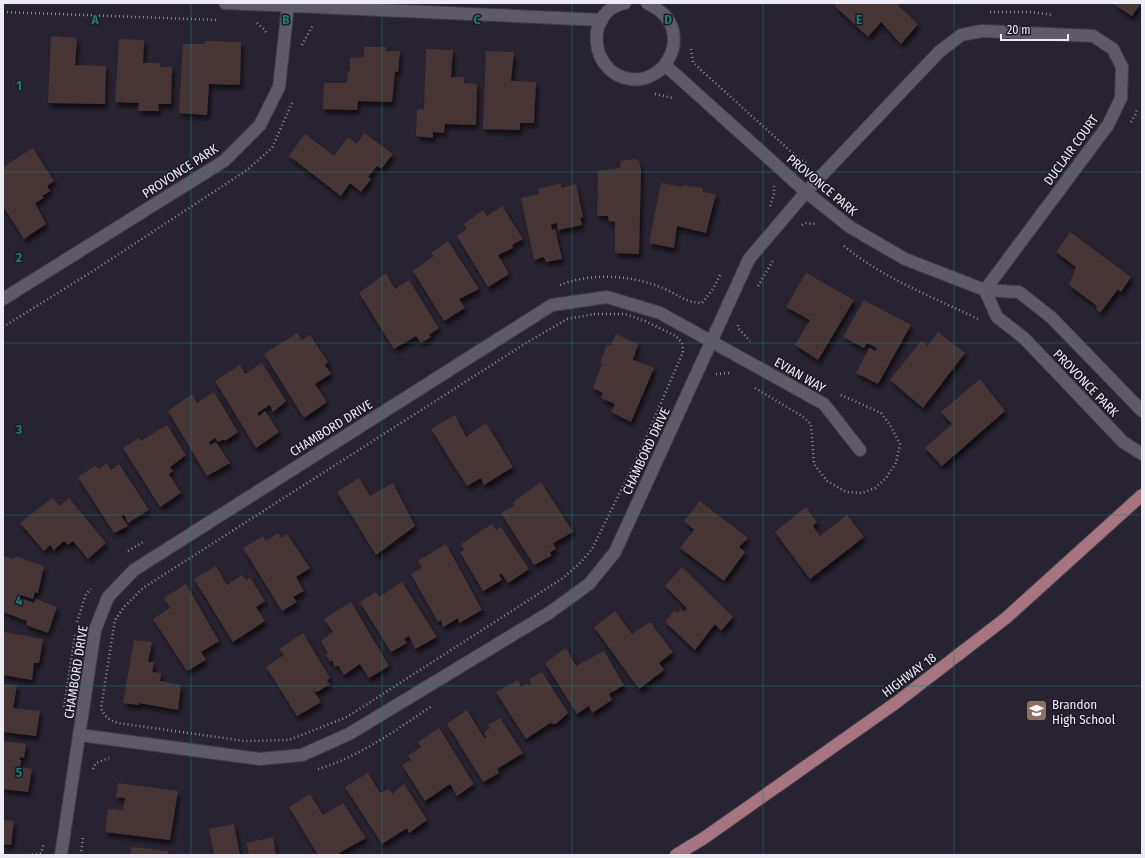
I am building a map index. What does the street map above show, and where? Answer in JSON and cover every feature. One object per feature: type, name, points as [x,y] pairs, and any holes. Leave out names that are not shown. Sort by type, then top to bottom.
[{"type":"main road","name":"HIGHWAY 18","points":[[676,855],[704,838],[897,702],[1006,618],[1142,496]]},
{"type":"street","points":[[225,3],[602,20]]},
{"type":"street","points":[[625,3],[610,10],[602,20],[597,32],[596,45],[600,58],[608,68],[618,76],[630,80],[644,79],[655,74],[665,66],[672,54],[674,42],[672,29],[667,17],[658,8],[647,3]]},
{"type":"street","name":"PROVONCE PARK","points":[[3,299],[224,161],[260,125],[279,87],[288,6]]},
{"type":"street","name":"DUCLAIR COURT","points":[[806,192],[939,52],[961,35],[982,31],[1093,36],[1113,49],[1122,67],[1121,98],[1108,125],[985,290]]},
{"type":"street","name":"PROVONCE PARK","points":[[665,66],[806,192],[850,227],[905,259],[985,290],[1019,292],[1052,318],[1142,411]]},
{"type":"street","name":"CHAMBORD DRIVE","points":[[80,735],[260,760],[302,755],[349,734],[550,613],[589,584],[615,552],[750,259],[806,192]]},
{"type":"street","name":"PROVONCE PARK","points":[[985,290],[997,317],[1024,338],[1123,442],[1142,454]]},
{"type":"street","name":"CHAMBORD DRIVE","points":[[61,855],[80,735],[94,630],[108,597],[134,570],[552,305],[607,297],[660,312],[712,340]]},
{"type":"street","name":"EVIAN WAY","points":[[712,340],[824,404],[860,450]]},
{"type":"path","points":[[3,12],[219,20]]},
{"type":"path","points":[[986,12],[1033,12],[1056,16]]},
{"type":"path","points":[[256,22],[265,30],[267,37]]},
{"type":"path","points":[[301,52],[302,46],[311,26],[318,24]]},
{"type":"path","points":[[690,44],[693,62],[798,158],[809,165]]},
{"type":"path","points":[[650,94],[665,95],[676,99]]},
{"type":"path","points":[[3,327],[96,269],[247,170],[272,148],[294,98]]},
{"type":"path","points":[[1127,127],[1136,114],[1137,106]]},
{"type":"path","points":[[769,207],[774,194],[774,184],[770,181]]},
{"type":"path","points":[[798,228],[805,223],[816,223],[821,227]]},
{"type":"path","points":[[842,244],[864,262],[902,284],[981,320]]},
{"type":"path","points":[[757,287],[777,253]]},
{"type":"path","points":[[559,285],[572,280],[610,276],[631,279],[664,289],[693,303],[702,303],[713,289],[721,274]]},
{"type":"path","points":[[594,314],[625,314],[646,321],[676,336],[682,343],[683,352],[638,456],[592,550],[582,562],[563,578],[376,699],[347,716],[327,725],[289,740],[245,741],[118,723],[109,719],[101,708],[107,659],[115,620],[125,606],[143,588],[526,343],[567,319],[594,314]]},
{"type":"path","points":[[738,320],[739,329],[752,342]]},
{"type":"path","points":[[713,379],[716,372],[730,373],[735,376]]},
{"type":"path","points":[[751,385],[802,416],[811,424],[814,464],[828,481],[846,492],[862,493],[875,488],[886,478],[896,463],[900,444],[890,424],[881,413],[837,393]]},
{"type":"path","points":[[125,554],[149,538]]},
{"type":"path","points":[[76,625],[86,594],[96,583]]},
{"type":"path","points":[[63,711],[75,633]]},
{"type":"path","points":[[316,769],[336,764],[358,753],[436,704]]},
{"type":"path","points":[[93,770],[96,763],[108,758],[116,759]]},
{"type":"path","points":[[81,855],[84,832]]},
{"type":"path","points":[[28,855],[40,853],[44,841]]},
{"type":"building","points":[[836,3],[896,3],[918,24],[901,44],[881,22],[868,37],[834,5]]},
{"type":"building","points":[[1112,3],[1141,3],[1132,16]]},
{"type":"building","points":[[51,36],[77,38],[75,65],[106,66],[105,104],[48,103]]},
{"type":"building","points":[[119,39],[144,40],[143,63],[159,63],[160,67],[172,67],[171,104],[158,104],[159,111],[138,111],[139,103],[115,102]]},
{"type":"building","points":[[205,41],[241,42],[240,85],[209,84],[207,115],[179,113],[183,44],[205,44]]},
{"type":"building","points":[[364,47],[386,47],[386,51],[400,51],[398,72],[395,72],[392,102],[358,101],[357,110],[323,109],[324,83],[347,83],[348,71],[350,71],[350,58],[364,57]]},
{"type":"building","points":[[426,49],[453,50],[451,77],[464,77],[464,83],[477,84],[476,125],[445,124],[444,133],[433,132],[433,138],[416,136],[417,110],[424,109]]},
{"type":"building","points":[[486,51],[514,52],[511,81],[536,82],[534,123],[520,123],[520,130],[483,129]]},
{"type":"building","points":[[364,133],[393,154],[381,169],[377,166],[368,177],[371,179],[361,192],[350,183],[341,196],[289,156],[305,134],[334,156],[348,137],[357,144]]},
{"type":"building","points":[[33,148],[54,181],[47,186],[50,191],[42,196],[44,198],[35,203],[46,224],[24,239],[3,206],[3,167]]},
{"type":"building","points":[[635,159],[639,161],[641,169],[639,254],[615,253],[615,222],[609,221],[608,216],[597,216],[598,171],[620,168],[621,161]]},
{"type":"building","points":[[561,183],[561,188],[576,184],[583,217],[580,218],[582,225],[558,230],[557,223],[551,224],[552,230],[555,229],[562,259],[546,262],[544,257],[534,260],[521,198],[539,194],[538,189]]},
{"type":"building","points":[[661,183],[683,187],[683,185],[703,188],[703,192],[716,194],[706,233],[677,226],[674,248],[649,243]]},
{"type":"building","points":[[502,206],[523,239],[512,245],[513,248],[498,255],[509,274],[488,287],[457,236],[467,229],[464,224],[483,210],[487,216]]},
{"type":"building","points":[[1070,232],[1131,277],[1121,292],[1118,289],[1100,313],[1096,309],[1097,306],[1069,285],[1076,267],[1056,252]]},
{"type":"building","points":[[448,241],[479,289],[459,299],[465,308],[444,321],[413,271],[434,256],[431,253]]},
{"type":"building","points":[[386,273],[395,289],[409,280],[439,328],[429,335],[431,337],[421,343],[416,336],[394,349],[359,293]]},
{"type":"building","points":[[806,273],[854,300],[818,360],[795,345],[810,320],[786,307]]},
{"type":"building","points":[[864,300],[911,325],[878,384],[856,373],[869,348],[875,351],[877,348],[867,343],[864,348],[843,337]]},
{"type":"building","points":[[938,332],[965,353],[923,408],[890,380],[921,341],[928,346]]},
{"type":"building","points":[[297,333],[302,340],[310,335],[328,362],[325,365],[331,374],[315,384],[327,402],[304,418],[264,354]]},
{"type":"building","points":[[616,334],[638,344],[633,360],[654,368],[631,422],[611,412],[615,404],[601,398],[603,393],[593,388],[607,345],[611,345]]},
{"type":"building","points":[[262,363],[286,401],[273,412],[270,405],[257,413],[259,416],[265,411],[279,432],[256,448],[215,381],[240,365],[245,374]]},
{"type":"building","points":[[980,379],[1005,411],[942,466],[925,448],[952,424],[941,412]]},
{"type":"building","points":[[214,392],[238,432],[225,441],[224,439],[218,442],[215,438],[209,442],[210,445],[216,442],[230,463],[207,476],[168,411],[192,394],[197,403]]},
{"type":"building","points":[[455,415],[466,437],[486,423],[513,467],[484,485],[481,478],[467,486],[431,429]]},
{"type":"building","points":[[167,425],[186,455],[170,467],[173,471],[169,474],[181,493],[160,507],[123,448],[139,438],[141,441]]},
{"type":"building","points":[[107,463],[111,470],[119,464],[149,510],[128,523],[124,514],[121,516],[128,526],[114,533],[78,477],[95,466],[99,469]]},
{"type":"building","points":[[359,478],[370,496],[393,483],[415,526],[376,555],[337,492]]},
{"type":"building","points":[[541,482],[573,532],[553,543],[556,549],[550,552],[551,556],[534,565],[501,513],[514,506],[513,502]]},
{"type":"building","points":[[52,498],[60,506],[69,498],[106,543],[88,559],[73,541],[68,545],[64,541],[54,550],[50,545],[44,551],[20,523]]},
{"type":"building","points":[[700,501],[748,538],[739,547],[745,552],[724,581],[680,548],[694,530],[684,521]]},
{"type":"building","points":[[806,507],[817,522],[813,526],[820,536],[847,515],[864,537],[810,579],[775,532]]},
{"type":"building","points":[[492,524],[496,530],[501,527],[529,569],[508,583],[501,573],[499,575],[502,580],[483,591],[460,552],[464,550],[461,544]]},
{"type":"building","points":[[278,533],[282,538],[287,534],[310,568],[296,577],[304,591],[293,597],[297,602],[282,611],[243,548],[263,536],[266,541]]},
{"type":"building","points":[[446,544],[482,610],[459,623],[458,618],[443,627],[441,620],[438,622],[411,574],[422,568],[418,561]]},
{"type":"building","points":[[3,556],[14,559],[15,556],[44,566],[38,593],[35,592],[33,599],[21,595],[20,598],[34,603],[36,599],[57,607],[48,633],[26,625],[27,621],[3,612]]},
{"type":"building","points":[[216,566],[227,585],[242,575],[246,580],[250,577],[265,601],[256,607],[265,621],[233,642],[194,579]]},
{"type":"building","points":[[682,567],[733,617],[721,631],[715,624],[695,650],[665,622],[674,611],[677,613],[681,609],[684,612],[687,608],[665,586]]},
{"type":"building","points":[[402,582],[437,637],[415,649],[409,636],[404,639],[407,643],[391,652],[360,602],[376,592],[379,597]]},
{"type":"building","points":[[186,584],[219,641],[201,652],[206,660],[187,671],[153,619],[170,608],[164,598]]},
{"type":"building","points":[[351,602],[389,666],[369,678],[360,664],[344,675],[338,665],[335,667],[332,660],[330,662],[326,655],[328,653],[321,641],[333,632],[324,619]]},
{"type":"building","points":[[615,611],[632,634],[650,622],[673,652],[659,663],[664,670],[639,689],[594,627]]},
{"type":"building","points":[[3,632],[43,639],[39,663],[34,663],[32,680],[3,675]]},
{"type":"building","points":[[303,633],[330,678],[327,680],[330,684],[317,692],[314,691],[321,702],[297,716],[266,667],[284,655],[279,649]]},
{"type":"building","points":[[134,640],[152,642],[148,662],[154,662],[152,672],[161,673],[160,681],[181,685],[178,710],[139,703],[139,705],[123,703]]},
{"type":"building","points":[[566,648],[576,666],[604,651],[624,685],[609,694],[612,700],[592,713],[589,706],[577,714],[545,663]]},
{"type":"building","points":[[542,672],[568,713],[556,724],[550,723],[526,739],[496,692],[518,680],[521,687],[528,684],[530,686],[529,679]]},
{"type":"building","points":[[3,684],[17,685],[13,708],[40,711],[36,736],[3,732]]},
{"type":"building","points":[[467,710],[484,738],[487,737],[484,733],[490,728],[488,725],[500,718],[523,753],[497,769],[499,773],[483,782],[447,724]]},
{"type":"building","points":[[439,728],[474,784],[457,796],[450,784],[425,801],[402,765],[411,760],[408,756],[421,747],[418,742]]},
{"type":"building","points":[[3,741],[26,744],[24,758],[20,757],[20,767],[32,769],[28,792],[3,789]]},
{"type":"building","points":[[368,773],[380,793],[389,789],[392,794],[404,784],[427,820],[409,833],[407,828],[382,844],[345,787]]},
{"type":"building","points":[[118,783],[178,791],[170,840],[105,832],[108,809],[123,810],[125,798],[116,797]]},
{"type":"building","points":[[310,794],[323,815],[343,803],[366,838],[339,853],[340,855],[318,855],[289,807]]},
{"type":"building","points":[[3,820],[14,821],[11,845],[3,844]]},
{"type":"building","points":[[234,824],[240,855],[214,855],[209,829]]},
{"type":"building","points":[[273,837],[276,855],[249,855],[247,843]]},
{"type":"building","points":[[131,847],[168,851],[168,855],[130,855]]},
{"type":"place","name":"Brandon High School","points":[[1036,711]]}]
